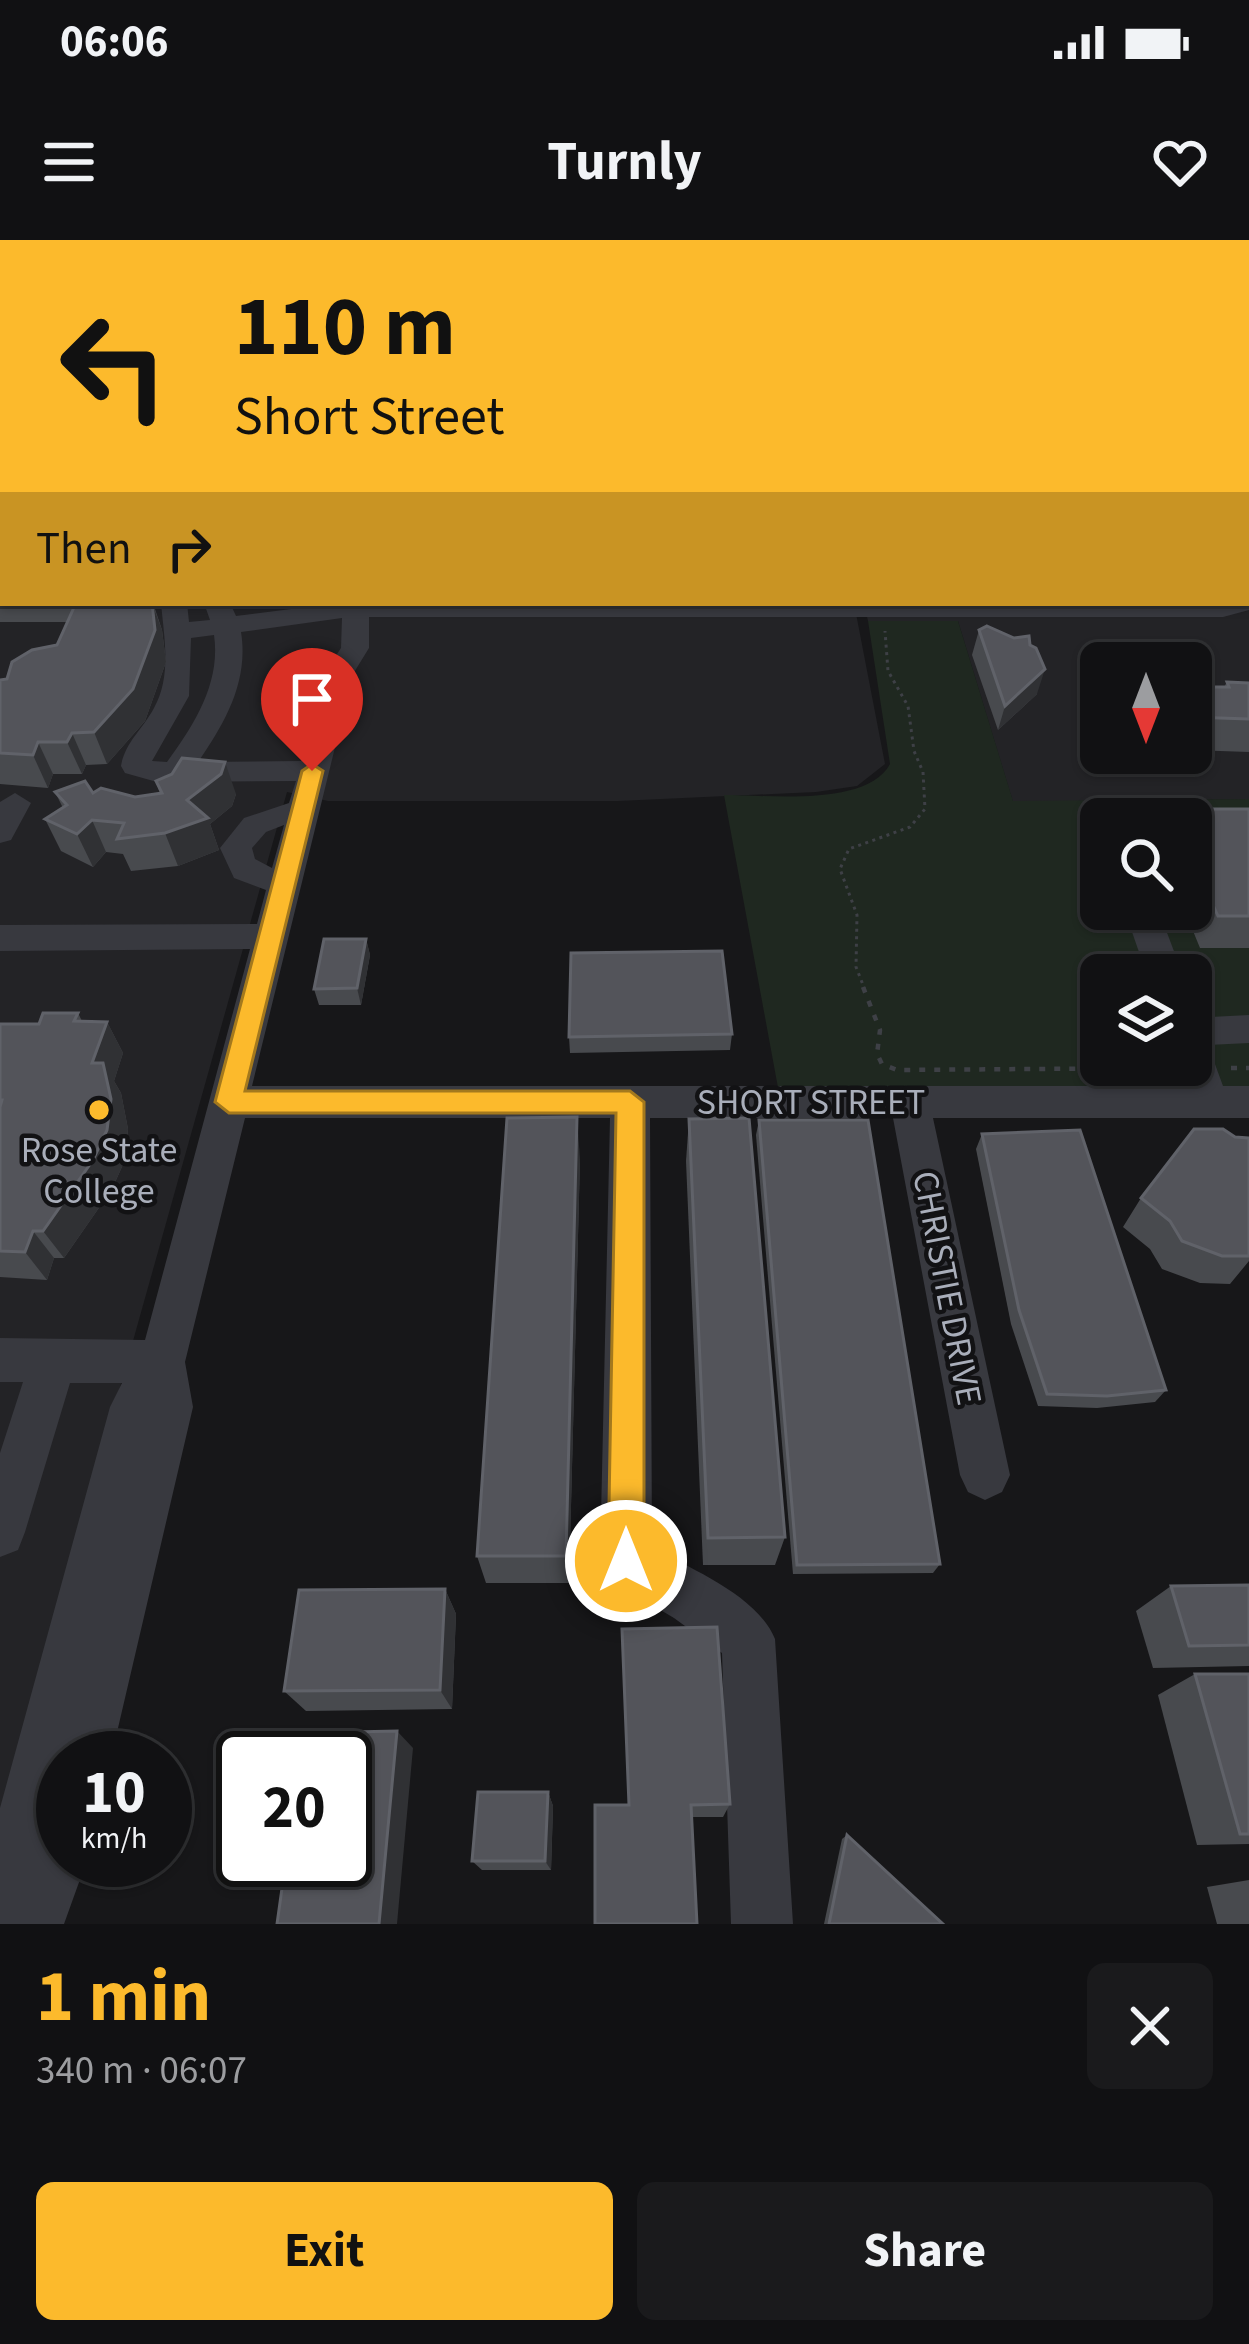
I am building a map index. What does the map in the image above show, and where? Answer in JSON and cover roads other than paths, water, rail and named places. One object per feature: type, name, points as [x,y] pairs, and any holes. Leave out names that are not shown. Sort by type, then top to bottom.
[{"type":"street","points":[[312,771],[176,772],[136,766],[135,759],[176,691],[175,617],[352,606],[1229,606]]},
{"type":"street","points":[[10,1924],[9,1885],[134,1408],[162,1362],[339,672],[334,658],[341,628],[352,606]]},
{"type":"street","points":[[176,772],[224,697],[222,613]]},
{"type":"street","points":[[285,881],[248,874],[237,862],[236,848],[252,825],[275,816],[302,814]]},
{"type":"street","points":[[1212,818],[1249,818]]},
{"type":"street","points":[[0,938],[271,936]]},
{"type":"street","name":"SHORT STREET","points":[[1212,1066],[1249,1029]]},
{"type":"street","name":"SHORT STREET","points":[[229,1102],[910,1102],[1080,1084]]},
{"type":"street","points":[[630,1102],[626,1561],[693,1599],[748,1639],[762,1924]]},
{"type":"street","name":"CHRISTIE DRIVE","points":[[910,1102],[985,1474]]},
{"type":"street","points":[[0,1360],[162,1362]]},
{"type":"street","points":[[0,1532],[73,1360]]},
{"type":"street","points":[[90,1731],[169,1407],[162,1362]]},
{"type":"street","points":[[31,1924],[51,1887]]},
{"type":"place","name":"Rose State College","points":[[99,1110]]}]
